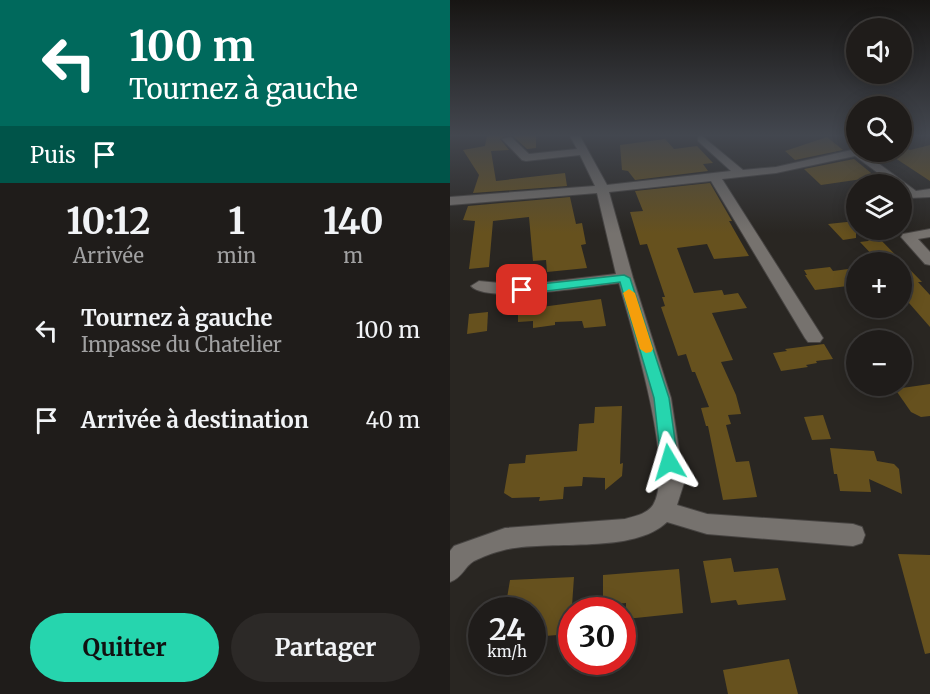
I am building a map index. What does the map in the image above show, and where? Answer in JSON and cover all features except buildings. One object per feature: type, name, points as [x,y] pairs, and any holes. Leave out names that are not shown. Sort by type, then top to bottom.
[{"type":"street","points":[[450,570],[463,554],[505,539],[625,530],[652,521],[663,511],[672,483],[661,398],[624,278],[602,189],[593,168]]},
{"type":"street","points":[[735,168],[742,175]]},
{"type":"street","points":[[450,201],[715,178],[785,168]]},
{"type":"street","points":[[715,178],[814,338]]},
{"type":"street","points":[[912,193],[930,193]]},
{"type":"street","points":[[930,233],[909,237],[930,260]]},
{"type":"street","points":[[479,286],[522,290],[624,278]]},
{"type":"street","points":[[663,511],[706,524],[853,535]]},
{"type":"slow traffic","points":[[629,293],[646,349]]},
{"type":"route","points":[[522,290],[624,278],[661,398],[669,462]]}]
